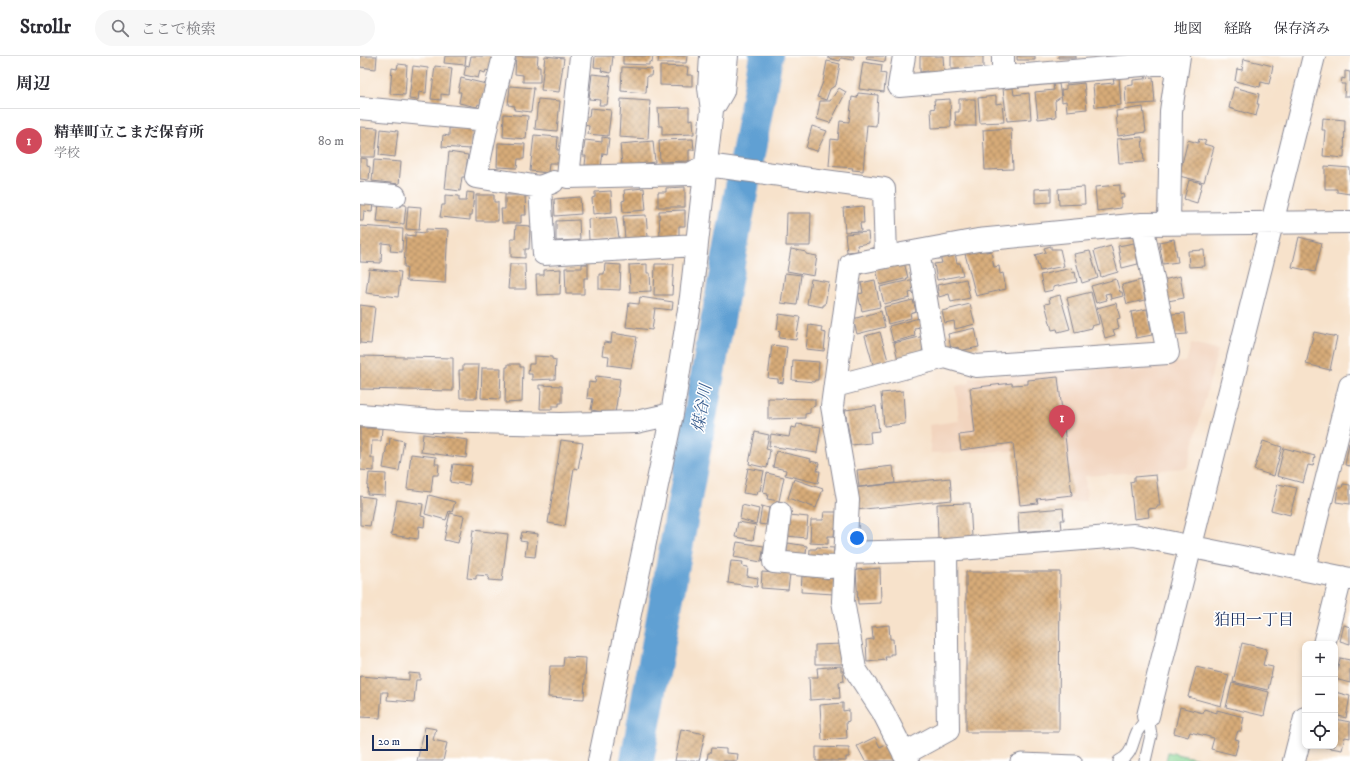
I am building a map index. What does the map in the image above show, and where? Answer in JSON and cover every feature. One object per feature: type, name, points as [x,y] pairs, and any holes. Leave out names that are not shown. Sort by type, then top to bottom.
[{"type":"street","points":[[504,56],[476,177],[540,187],[568,177],[690,174],[713,166],[884,189],[886,257]]},
{"type":"street","points":[[568,177],[581,56]]},
{"type":"street","points":[[599,761],[672,414],[691,297],[696,245],[713,166],[712,110],[709,88],[711,56]]},
{"type":"street","points":[[712,110],[723,91],[727,56]]},
{"type":"street","points":[[904,56],[899,86],[1003,66],[1178,59],[1171,111],[1169,223]]},
{"type":"street","points":[[1148,716],[1314,56]]},
{"type":"street","points":[[360,108],[488,120]]},
{"type":"street","points":[[540,187],[544,254],[696,245]]},
{"type":"street","points":[[360,193],[395,196]]},
{"type":"street","points":[[946,550],[948,730],[906,758],[883,712],[855,669],[843,601],[848,500],[832,406],[851,264],[978,240],[1142,224],[1350,222]]},
{"type":"street","points":[[835,386],[945,357],[976,366],[1168,352],[1142,224]]},
{"type":"street","points":[[918,251],[936,359]]},
{"type":"street","points":[[1304,569],[1350,386]]},
{"type":"street","points":[[360,415],[434,421],[560,424],[636,422],[672,414]]},
{"type":"street","points":[[780,513],[774,562],[828,567],[845,559],[1134,535],[1345,578],[1325,641]]},
{"type":"street","points":[[1294,761],[1302,730]]},
{"type":"lane","points":[[1119,761],[1127,757],[1132,750],[1137,732],[1148,716]]},
{"type":"lane","points":[[1145,761],[1151,735],[1148,716]]},
{"type":"lane","points":[[1016,761],[1021,759],[1076,761]]},
{"type":"shaded area","points":[[1191,344],[1218,350],[1187,468],[1085,476],[1087,501],[1019,507],[1014,451],[931,453],[929,425],[959,421],[956,386],[970,383],[970,378],[1186,362]]},
{"type":"green space","points":[[1168,752],[1207,761],[1166,761]]},
{"type":"building","points":[[360,56],[377,56],[376,69],[360,67]]},
{"type":"building","points":[[445,56],[466,56],[465,65],[444,63]]},
{"type":"building","points":[[471,56],[493,56],[489,71],[486,70],[485,73],[480,71],[478,78],[464,75],[466,65],[469,66]]},
{"type":"building","points":[[516,56],[538,56],[537,67],[540,67],[540,82],[523,82],[523,75],[515,74]]},
{"type":"building","points":[[545,56],[564,58],[559,92],[541,90]]},
{"type":"building","points":[[595,56],[613,56],[611,73],[601,71],[602,68],[594,67]]},
{"type":"building","points":[[623,56],[653,56],[652,63],[649,62],[649,65],[623,64]]},
{"type":"building","points":[[659,56],[687,56],[686,63],[658,63]]},
{"type":"building","points":[[828,56],[854,56],[853,60],[841,58],[840,61],[828,58]]},
{"type":"building","points":[[867,56],[886,56],[885,62],[866,59]]},
{"type":"building","points":[[920,56],[943,56],[944,73],[928,74],[928,71],[920,72]]},
{"type":"building","points":[[951,56],[983,56],[983,69],[951,69]]},
{"type":"building","points":[[1017,56],[1035,56],[1035,60],[1017,60]]},
{"type":"building","points":[[1058,56],[1076,56],[1076,58],[1058,58]]},
{"type":"building","points":[[1244,59],[1273,66],[1269,84],[1261,82],[1260,87],[1235,81],[1237,69],[1242,70]]},
{"type":"building","points":[[827,61],[840,64],[836,85],[830,89],[826,100],[817,97],[823,82]]},
{"type":"building","points":[[863,62],[882,65],[881,73],[886,74],[884,92],[859,89]]},
{"type":"building","points":[[398,64],[407,65],[405,95],[390,94],[392,68],[397,69]]},
{"type":"building","points":[[413,66],[428,68],[426,93],[419,92],[418,100],[409,99]]},
{"type":"building","points":[[435,66],[452,68],[449,95],[441,94],[441,100],[431,99]]},
{"type":"building","points":[[660,66],[688,67],[687,75],[692,75],[692,86],[660,85]]},
{"type":"building","points":[[622,67],[652,69],[651,76],[647,76],[646,93],[621,91]]},
{"type":"building","points":[[1345,71],[1350,72],[1350,96],[1344,96],[1345,84],[1341,84],[1342,78],[1345,79]]},
{"type":"building","points":[[592,74],[611,76],[607,105],[599,105],[600,100],[589,99]]},
{"type":"building","points":[[1113,77],[1119,77],[1121,105],[1095,107],[1093,85],[1114,83]]},
{"type":"building","points":[[461,78],[486,84],[483,99],[481,99],[480,105],[478,104],[477,107],[459,103],[461,92],[458,92]]},
{"type":"building","points":[[1153,78],[1155,103],[1126,105],[1125,86],[1133,85],[1133,80]]},
{"type":"building","points":[[1084,83],[1087,109],[1067,111],[1066,101],[1062,102],[1061,90],[1066,89],[1066,85]]},
{"type":"building","points":[[1053,84],[1059,84],[1061,97],[1055,101],[1056,117],[1038,119],[1035,92],[1054,90]]},
{"type":"building","points":[[510,86],[534,88],[531,112],[514,110],[515,106],[508,105]]},
{"type":"building","points":[[1234,87],[1259,94],[1257,104],[1259,104],[1256,116],[1229,108]]},
{"type":"building","points":[[839,88],[846,92],[830,123],[817,119],[820,101],[830,101]]},
{"type":"building","points":[[1013,88],[1014,95],[1029,93],[1031,119],[1007,121],[1003,89]]},
{"type":"building","points":[[858,93],[878,95],[876,126],[867,125],[863,171],[852,170],[853,168],[829,166],[831,139],[838,140],[840,121],[849,122],[852,97],[857,98]]},
{"type":"building","points":[[996,96],[996,104],[1002,103],[1004,122],[980,123],[978,98]]},
{"type":"building","points":[[538,99],[560,101],[557,131],[535,129]]},
{"type":"building","points":[[621,99],[650,101],[648,139],[619,137]]},
{"type":"building","points":[[950,99],[951,127],[932,128],[931,109],[935,108],[934,100]]},
{"type":"building","points":[[959,99],[975,99],[976,126],[956,126],[955,112],[959,112]]},
{"type":"building","points":[[689,107],[689,120],[693,119],[694,134],[662,135],[662,126],[659,126],[658,108]]},
{"type":"building","points":[[1143,107],[1146,132],[1118,136],[1116,111]]},
{"type":"building","points":[[590,108],[611,110],[608,136],[588,134],[589,126],[585,125],[586,117],[589,117]]},
{"type":"building","points":[[504,114],[528,116],[526,139],[503,137]]},
{"type":"building","points":[[1323,118],[1345,120],[1344,158],[1323,156],[1325,130],[1322,130]]},
{"type":"building","points":[[812,126],[827,131],[817,151],[806,148]]},
{"type":"building","points":[[360,127],[378,128],[375,157],[360,157]]},
{"type":"building","points":[[449,128],[472,129],[470,149],[442,147],[443,135],[449,136]]},
{"type":"building","points":[[1011,128],[1013,169],[985,170],[983,130]]},
{"type":"building","points":[[381,129],[398,131],[395,157],[379,155]]},
{"type":"building","points":[[534,135],[558,137],[557,150],[560,150],[559,163],[549,163],[548,173],[530,171]]},
{"type":"building","points":[[602,137],[609,138],[607,154],[603,153],[601,167],[585,165],[586,156],[583,156],[585,140],[602,142]]},
{"type":"building","points":[[1142,137],[1144,162],[1119,163],[1117,139]]},
{"type":"building","points":[[693,139],[694,150],[689,150],[689,161],[660,162],[659,140]]},
{"type":"building","points":[[1199,139],[1206,141],[1204,144],[1214,147],[1204,182],[1179,176],[1188,140],[1198,143]]},
{"type":"building","points":[[653,141],[655,162],[622,166],[620,144]]},
{"type":"building","points":[[498,143],[525,144],[524,159],[518,159],[517,168],[497,167]]},
{"type":"building","points":[[449,152],[468,155],[465,177],[462,177],[460,191],[445,189]]},
{"type":"building","points":[[360,158],[367,159],[367,166],[370,167],[369,180],[360,179]]},
{"type":"building","points":[[374,160],[401,162],[399,184],[372,181]]},
{"type":"building","points":[[1325,166],[1350,168],[1350,194],[1337,192],[1337,189],[1325,189]]},
{"type":"building","points":[[1189,180],[1202,183],[1197,203],[1184,199]]},
{"type":"building","points":[[1120,185],[1120,194],[1123,193],[1124,198],[1121,198],[1121,208],[1097,211],[1095,187]]},
{"type":"building","points":[[685,187],[685,207],[658,207],[658,192],[666,192],[666,188]]},
{"type":"building","points":[[1084,187],[1085,204],[1059,205],[1058,189]]},
{"type":"building","points":[[644,188],[646,210],[623,212],[622,201],[625,200],[624,190]]},
{"type":"building","points":[[1051,188],[1051,202],[1035,203],[1035,189]]},
{"type":"building","points":[[611,191],[612,212],[593,214],[592,198],[595,197],[595,192]]},
{"type":"building","points":[[467,192],[474,193],[472,215],[470,215],[470,220],[440,217],[442,205],[445,205],[445,195],[459,196],[459,201],[466,201]]},
{"type":"building","points":[[476,195],[494,195],[494,202],[498,202],[498,221],[476,221]]},
{"type":"building","points":[[505,195],[525,195],[526,215],[521,215],[521,223],[502,223],[501,209],[505,209]]},
{"type":"building","points":[[580,197],[581,214],[555,216],[554,199]]},
{"type":"building","points":[[360,202],[373,202],[372,212],[364,211],[363,221],[360,221]]},
{"type":"building","points":[[379,203],[406,205],[404,224],[377,222]]},
{"type":"building","points":[[408,206],[421,207],[419,230],[406,229]]},
{"type":"building","points":[[863,206],[864,223],[860,223],[861,231],[845,232],[843,208]]},
{"type":"building","points":[[685,210],[685,226],[679,226],[679,237],[660,238],[659,211]]},
{"type":"building","points":[[787,213],[811,213],[810,246],[786,246]]},
{"type":"building","points":[[646,215],[648,237],[625,239],[623,216]]},
{"type":"building","points":[[616,217],[619,238],[589,240],[588,219]]},
{"type":"building","points":[[579,220],[580,240],[556,241],[556,221]]},
{"type":"building","points":[[516,225],[530,226],[529,249],[525,249],[525,258],[511,257],[511,239],[515,239]]},
{"type":"building","points":[[360,226],[403,229],[402,252],[390,251],[391,244],[382,243],[381,263],[360,262]]},
{"type":"building","points":[[426,229],[448,230],[445,283],[406,281],[407,267],[404,267],[406,235],[415,236],[415,232],[426,233]]},
{"type":"building","points":[[868,232],[869,243],[857,245],[858,251],[847,252],[845,234]]},
{"type":"building","points":[[1299,237],[1322,243],[1315,272],[1292,267]]},
{"type":"building","points":[[1174,239],[1178,262],[1163,264],[1159,242]]},
{"type":"building","points":[[1134,243],[1138,264],[1122,268],[1118,246]]},
{"type":"building","points":[[984,246],[986,252],[991,251],[994,267],[999,266],[1000,274],[1003,273],[1006,289],[976,296],[964,250]]},
{"type":"building","points":[[1051,246],[1051,249],[1060,249],[1064,266],[1040,271],[1035,255],[1046,252],[1044,248]]},
{"type":"building","points":[[1111,246],[1118,272],[1101,277],[1094,251]]},
{"type":"building","points":[[791,249],[817,256],[814,276],[787,271]]},
{"type":"building","points":[[1204,250],[1205,266],[1189,267],[1188,251]]},
{"type":"building","points":[[1090,251],[1098,278],[1082,283],[1074,254]]},
{"type":"building","points":[[955,253],[957,263],[960,263],[963,275],[937,280],[934,264],[942,263],[940,256]]},
{"type":"building","points":[[904,262],[908,278],[880,285],[876,269]]},
{"type":"building","points":[[510,264],[525,264],[526,289],[508,289]]},
{"type":"building","points":[[582,264],[588,264],[588,278],[584,278],[584,294],[566,294],[565,268],[582,268]]},
{"type":"building","points":[[605,264],[621,265],[620,290],[599,289],[599,274],[604,274]]},
{"type":"building","points":[[647,264],[647,273],[650,273],[651,291],[630,292],[629,265]]},
{"type":"building","points":[[655,264],[674,264],[672,295],[654,295]]},
{"type":"building","points":[[1072,268],[1073,273],[1075,272],[1077,282],[1053,287],[1053,290],[1044,292],[1040,275]]},
{"type":"building","points":[[369,269],[401,272],[398,297],[366,293]]},
{"type":"building","points":[[561,269],[560,294],[537,295],[536,275],[544,275],[544,270]]},
{"type":"building","points":[[785,273],[801,275],[797,305],[781,303]]},
{"type":"building","points":[[1180,276],[1184,298],[1168,301],[1163,280]]},
{"type":"building","points":[[811,279],[829,282],[825,305],[823,305],[823,307],[807,304]]},
{"type":"building","points":[[914,279],[917,291],[909,293],[910,298],[884,304],[880,287]]},
{"type":"building","points":[[966,279],[970,298],[951,302],[949,294],[939,297],[937,285]]},
{"type":"building","points":[[1116,279],[1120,292],[1122,292],[1123,296],[1111,299],[1110,293],[1105,294],[1107,300],[1096,303],[1091,286]]},
{"type":"building","points":[[875,280],[880,307],[862,311],[858,294],[863,293],[861,283]]},
{"type":"building","points":[[1141,280],[1145,300],[1127,304],[1122,285]]},
{"type":"building","points":[[1091,292],[1099,324],[1091,326],[1092,328],[1075,332],[1067,298]]},
{"type":"building","points":[[1060,295],[1070,329],[1058,332],[1057,329],[1052,330],[1045,304],[1050,303],[1049,298]]},
{"type":"building","points":[[640,297],[673,302],[672,310],[655,308],[652,330],[626,327],[629,303],[639,304]]},
{"type":"building","points":[[913,300],[916,311],[910,313],[911,318],[888,324],[884,307]]},
{"type":"building","points":[[1116,303],[1120,318],[1117,319],[1119,328],[1113,330],[1115,335],[1105,338],[1097,308]]},
{"type":"building","points":[[970,304],[975,324],[955,329],[954,321],[945,323],[942,311]]},
{"type":"building","points":[[360,305],[375,307],[371,344],[360,343]]},
{"type":"building","points":[[1147,309],[1152,335],[1136,338],[1131,312]]},
{"type":"building","points":[[881,311],[885,327],[857,334],[853,319]]},
{"type":"building","points":[[1185,313],[1187,334],[1174,335],[1172,314]]},
{"type":"building","points":[[779,314],[800,317],[796,340],[779,338],[780,331],[777,330]]},
{"type":"building","points":[[919,318],[921,327],[914,328],[915,336],[893,342],[889,326]]},
{"type":"building","points":[[809,325],[822,327],[821,332],[826,333],[824,351],[806,349]]},
{"type":"building","points":[[975,328],[979,347],[959,351],[958,347],[951,349],[948,334]]},
{"type":"building","points":[[880,332],[889,364],[874,368],[865,336]]},
{"type":"building","points":[[1314,332],[1337,337],[1330,370],[1306,364]]},
{"type":"building","points":[[612,333],[637,337],[631,368],[608,365],[609,356],[602,355],[604,342],[611,343]]},
{"type":"building","points":[[924,336],[927,349],[922,350],[923,355],[898,360],[894,343]]},
{"type":"building","points":[[772,345],[787,347],[783,383],[778,382],[778,379],[768,378]]},
{"type":"building","points":[[360,356],[453,358],[453,391],[360,389]]},
{"type":"building","points":[[534,356],[552,357],[552,359],[556,360],[555,379],[532,380],[532,374],[528,374],[529,364],[534,364]]},
{"type":"building","points":[[793,360],[819,362],[818,380],[815,380],[814,382],[792,380]]},
{"type":"building","points":[[508,364],[520,364],[520,367],[523,367],[522,402],[505,403],[506,367],[508,367]]},
{"type":"building","points":[[463,365],[479,365],[477,398],[460,398],[459,370],[463,370]]},
{"type":"building","points":[[482,368],[501,368],[500,399],[481,398]]},
{"type":"building","points":[[596,376],[620,379],[615,414],[591,410],[593,399],[587,398],[589,382],[595,383]]},
{"type":"building","points":[[1058,377],[1072,495],[1037,499],[1038,503],[1020,505],[1013,443],[961,450],[959,435],[975,433],[970,388],[1012,383],[1012,385],[1028,384],[1028,380]]},
{"type":"building","points":[[539,385],[562,386],[562,403],[559,403],[559,406],[552,406],[552,409],[540,409],[541,389],[539,389]]},
{"type":"building","points":[[903,391],[905,424],[884,426],[881,393]]},
{"type":"building","points":[[768,398],[815,399],[815,406],[810,408],[810,413],[805,414],[805,418],[768,419]]},
{"type":"building","points":[[876,406],[879,431],[870,432],[871,443],[851,445],[845,410]]},
{"type":"building","points":[[797,424],[821,427],[817,453],[769,446],[771,434],[789,437],[791,427],[796,428]]},
{"type":"building","points":[[360,428],[382,428],[381,441],[372,441],[371,458],[374,458],[374,471],[360,470]]},
{"type":"building","points":[[755,432],[769,435],[766,449],[770,450],[767,468],[749,464]]},
{"type":"building","points":[[423,434],[468,440],[466,458],[421,452]]},
{"type":"building","points":[[390,438],[404,441],[399,471],[383,468],[387,444],[389,445]]},
{"type":"building","points":[[561,440],[583,443],[578,469],[574,468],[565,526],[548,523]]},
{"type":"building","points":[[1263,441],[1282,447],[1274,476],[1254,470]]},
{"type":"building","points":[[1350,443],[1350,466],[1345,465]]},
{"type":"building","points":[[1284,448],[1315,456],[1313,466],[1308,465],[1303,483],[1277,476]]},
{"type":"building","points":[[776,451],[811,459],[810,461],[819,463],[817,471],[820,471],[818,483],[785,475],[786,470],[773,467]]},
{"type":"building","points":[[411,454],[436,457],[435,464],[439,464],[438,475],[433,475],[431,492],[407,489]]},
{"type":"building","points":[[453,464],[472,466],[469,485],[450,482]]},
{"type":"building","points":[[893,466],[895,483],[859,487],[857,470]]},
{"type":"building","points":[[748,468],[764,471],[760,491],[758,491],[757,495],[743,493]]},
{"type":"building","points":[[369,473],[386,474],[385,495],[367,494]]},
{"type":"building","points":[[767,473],[784,477],[779,501],[767,499],[768,494],[763,493]]},
{"type":"building","points":[[1156,475],[1160,506],[1157,506],[1157,508],[1148,509],[1149,517],[1134,519],[1130,482],[1134,481],[1134,477]]},
{"type":"building","points":[[950,478],[952,500],[855,510],[852,488]]},
{"type":"building","points":[[794,479],[823,489],[816,508],[788,498]]},
{"type":"building","points":[[1278,484],[1297,488],[1290,515],[1271,510]]},
{"type":"building","points":[[1343,484],[1350,485],[1350,504],[1336,502],[1338,488],[1342,488]]},
{"type":"building","points":[[429,495],[455,502],[452,512],[449,511],[446,520],[425,514]]},
{"type":"building","points":[[360,496],[375,498],[370,526],[360,525]]},
{"type":"building","points":[[397,500],[423,504],[421,516],[425,517],[424,527],[419,526],[418,539],[391,535]]},
{"type":"building","points":[[970,503],[972,537],[938,539],[937,504]]},
{"type":"building","points":[[742,505],[759,509],[756,524],[740,519]]},
{"type":"building","points":[[762,506],[769,508],[766,525],[759,524]]},
{"type":"building","points":[[1063,508],[1064,520],[1061,520],[1062,529],[1019,532],[1018,512]]},
{"type":"building","points":[[824,512],[838,512],[837,527],[835,527],[834,536],[828,536],[828,544],[810,543],[811,520],[823,520]]},
{"type":"building","points":[[450,513],[464,516],[458,543],[444,540]]},
{"type":"building","points":[[789,515],[808,517],[806,538],[787,536]]},
{"type":"building","points":[[738,522],[756,525],[753,540],[735,537]]},
{"type":"building","points":[[473,530],[508,534],[502,581],[488,580],[489,576],[476,575],[476,579],[467,578]]},
{"type":"building","points":[[522,532],[538,534],[535,557],[525,556],[527,542],[520,541]]},
{"type":"building","points":[[737,542],[764,546],[761,562],[734,557]]},
{"type":"building","points":[[788,543],[807,546],[805,560],[786,558]]},
{"type":"building","points":[[817,547],[834,548],[833,558],[809,561],[810,549],[816,549]]},
{"type":"building","points":[[731,561],[743,562],[742,566],[748,567],[747,576],[758,578],[757,587],[728,583]]},
{"type":"building","points":[[880,568],[881,603],[858,604],[856,570]]},
{"type":"building","points":[[762,572],[790,574],[788,590],[761,588]]},
{"type":"building","points":[[966,572],[1060,572],[1059,732],[966,732]]},
{"type":"building","points":[[802,576],[835,578],[834,594],[801,592]]},
{"type":"building","points":[[889,625],[890,639],[893,639],[894,654],[890,654],[890,657],[885,657],[886,660],[867,662],[866,640],[873,639],[872,627]]},
{"type":"building","points":[[1344,625],[1350,627],[1350,644],[1340,641]]},
{"type":"building","points":[[1242,643],[1267,649],[1263,665],[1273,667],[1268,690],[1233,682]]},
{"type":"building","points":[[842,644],[843,664],[815,664],[815,645]]},
{"type":"building","points":[[564,657],[586,658],[584,699],[548,697],[550,666],[563,666]]},
{"type":"building","points":[[1340,658],[1350,660],[1350,683],[1338,680],[1338,666]]},
{"type":"building","points":[[841,666],[844,681],[839,682],[840,698],[810,700],[809,677],[818,677],[817,668]]},
{"type":"building","points":[[1196,667],[1229,675],[1221,706],[1188,697]]},
{"type":"building","points":[[409,673],[420,674],[420,680],[416,680],[414,702],[387,700],[388,692],[382,692],[380,718],[360,717],[360,676],[409,680]]},
{"type":"building","points":[[1232,683],[1269,692],[1264,716],[1226,707]]},
{"type":"building","points":[[1338,693],[1350,696],[1346,718],[1338,716]]},
{"type":"building","points":[[843,703],[843,711],[849,710],[849,721],[846,722],[847,738],[822,740],[820,705]]},
{"type":"building","points":[[1180,707],[1203,713],[1204,709],[1217,713],[1217,710],[1244,717],[1241,731],[1238,731],[1235,739],[1239,740],[1235,755],[1211,749],[1214,738],[1190,732],[1188,737],[1174,733]]},
{"type":"building","points":[[1338,720],[1350,722],[1350,738],[1345,737],[1342,750],[1336,749],[1338,749]]},
{"type":"building","points":[[425,727],[436,729],[433,740],[447,743],[443,761],[417,761]]},
{"type":"building","points":[[681,729],[705,734],[699,761],[675,761]]},
{"type":"building","points":[[875,737],[880,747],[888,743],[898,761],[865,761],[857,746]]},
{"type":"building","points":[[816,747],[849,748],[849,757],[846,757],[846,761],[816,761]]},
{"type":"building","points":[[711,748],[726,749],[726,753],[738,754],[737,761],[707,761],[708,753],[710,753]]},
{"type":"waterway","name":"煤谷川","points":[[637,761],[766,56]]},
{"type":"place","name":"精華町立こまだ保育所","points":[[1062,438]]},
{"type":"district","name":"狛田一丁目","points":[[1254,619]]}]
